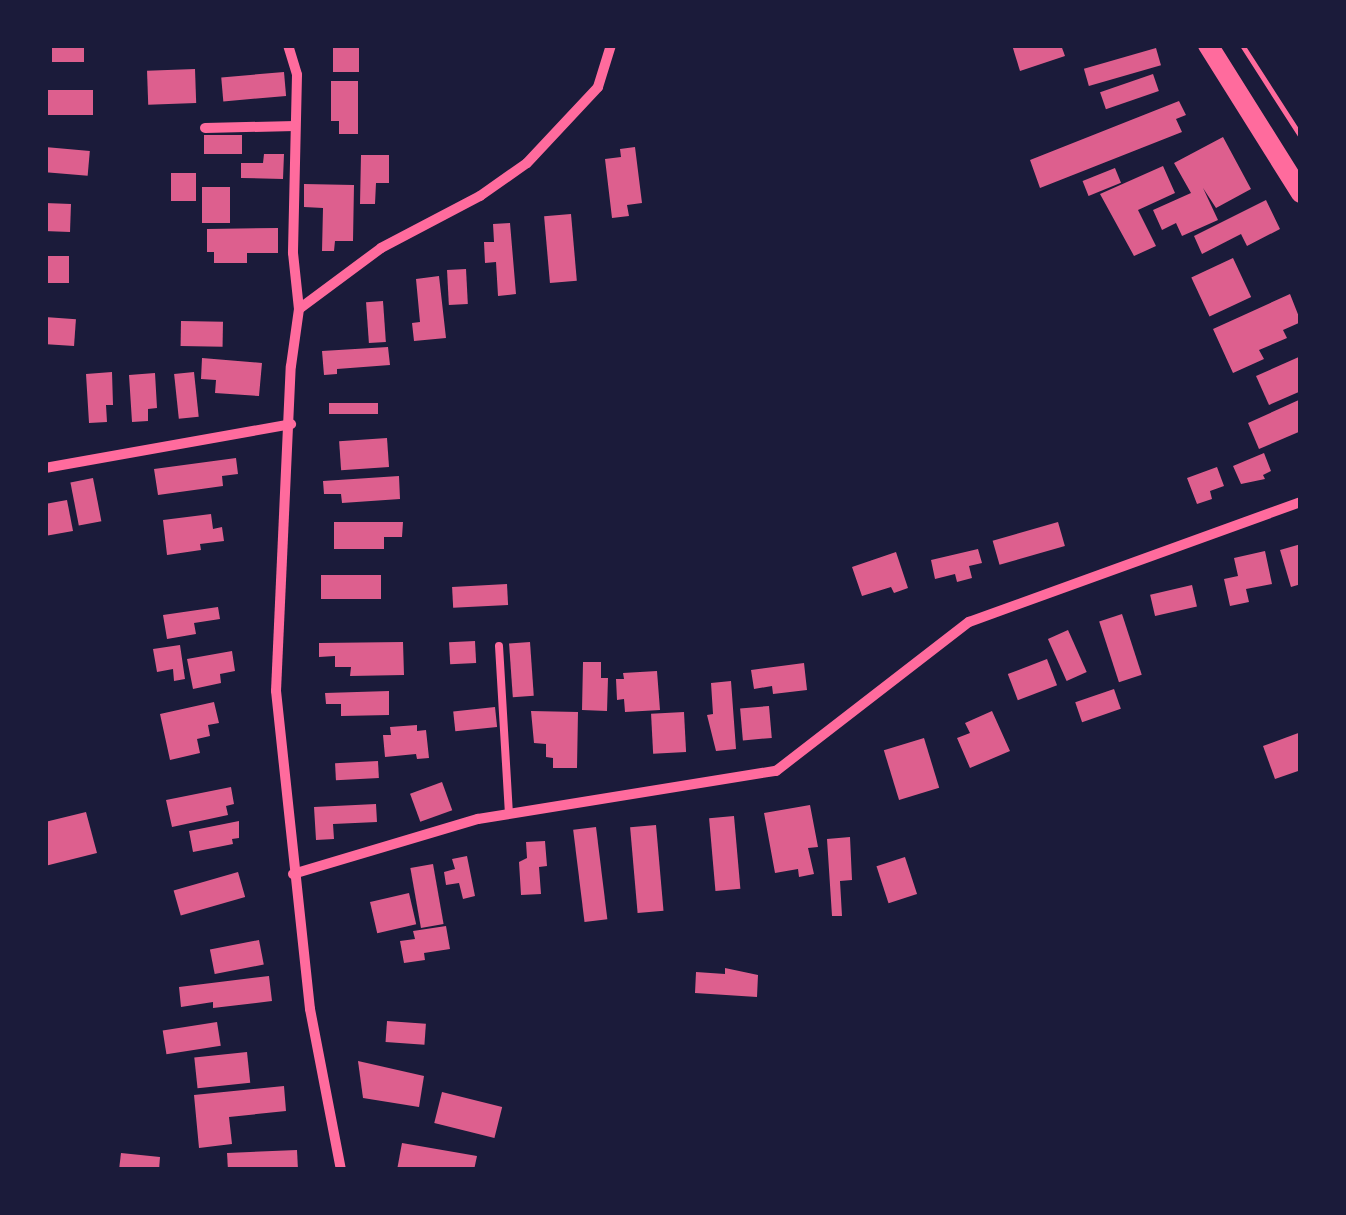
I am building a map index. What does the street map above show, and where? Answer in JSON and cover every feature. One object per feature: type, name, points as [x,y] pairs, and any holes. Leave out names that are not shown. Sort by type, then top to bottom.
[{"type":"main road","points":[[1208,45],[1301,192]]},
{"type":"street","points":[[288,45],[297,75],[294,253],[299,310],[291,366],[276,691],[310,1009],[341,1170]]},
{"type":"street","points":[[299,310],[381,248],[480,196],[527,163],[598,87],[612,45]]},
{"type":"street","points":[[205,128],[295,126]]},
{"type":"street","points":[[45,468],[291,424]]},
{"type":"street","points":[[294,874],[510,813],[776,770],[969,622],[1301,502]]},
{"type":"lane","points":[[499,646],[510,813]]},
{"type":"path","points":[[1242,45],[1301,137]]},
{"type":"building","points":[[52,45],[84,45],[84,62],[52,62]]},
{"type":"building","points":[[333,45],[359,45],[359,72],[333,72]]},
{"type":"building","points":[[1012,45],[1061,45],[1065,56],[1020,71]]},
{"type":"building","points":[[1156,48],[1161,65],[1089,86],[1084,69]]},
{"type":"building","points":[[195,69],[196,103],[148,105],[147,71]]},
{"type":"building","points":[[284,72],[286,96],[223,101],[221,77]]},
{"type":"building","points":[[1153,74],[1159,91],[1106,109],[1100,92]]},
{"type":"building","points":[[331,81],[358,81],[358,134],[339,134],[339,121],[331,121]]},
{"type":"building","points":[[45,90],[93,90],[93,115],[45,115]]},
{"type":"building","points":[[1179,101],[1186,115],[1176,119],[1182,132],[1040,188],[1030,160]]},
{"type":"building","points":[[204,135],[242,135],[242,154],[204,154]]},
{"type":"building","points":[[1223,137],[1251,189],[1216,208],[1203,188],[1218,220],[1182,236],[1176,223],[1162,230],[1153,210],[1191,193],[1174,163]]},
{"type":"building","points":[[45,147],[90,151],[88,176],[45,172]]},
{"type":"building","points":[[635,147],[642,203],[627,205],[629,216],[612,218],[605,159],[621,157],[620,149]]},
{"type":"building","points":[[264,154],[284,154],[283,179],[241,178],[241,163],[263,163]]},
{"type":"building","points":[[361,155],[389,155],[389,183],[376,183],[375,204],[360,204]]},
{"type":"building","points":[[1163,166],[1175,193],[1138,210],[1156,246],[1134,256],[1100,194]]},
{"type":"building","points":[[1115,168],[1121,183],[1089,196],[1083,181]]},
{"type":"building","points":[[171,173],[196,173],[196,201],[171,201]]},
{"type":"building","points":[[304,184],[354,185],[353,241],[335,241],[334,251],[322,251],[323,208],[304,207]]},
{"type":"building","points":[[202,187],[230,187],[230,223],[202,223]]},
{"type":"building","points":[[1266,200],[1280,229],[1247,246],[1241,234],[1202,254],[1194,236]]},
{"type":"building","points":[[45,203],[71,204],[70,232],[45,231]]},
{"type":"building","points":[[571,214],[577,281],[550,283],[544,216]]},
{"type":"building","points":[[510,223],[516,294],[498,296],[496,262],[485,263],[484,242],[494,242],[493,224]]},
{"type":"building","points":[[278,228],[278,253],[247,253],[247,263],[214,263],[214,252],[207,252],[207,229]]},
{"type":"building","points":[[45,256],[69,256],[69,283],[45,283]]},
{"type":"building","points":[[1233,258],[1251,297],[1209,316],[1191,277]]},
{"type":"building","points":[[466,269],[468,304],[449,305],[447,270]]},
{"type":"building","points":[[439,276],[446,338],[414,341],[412,323],[420,322],[416,279]]},
{"type":"building","points":[[1290,294],[1301,322],[1283,330],[1287,338],[1259,350],[1264,359],[1233,373],[1213,329]]},
{"type":"building","points":[[383,301],[386,342],[369,343],[366,302]]},
{"type":"building","points":[[45,317],[76,319],[74,346],[45,344]]},
{"type":"building","points":[[181,321],[223,322],[223,347],[181,346]]},
{"type":"building","points":[[388,347],[390,365],[337,369],[337,374],[324,375],[322,351]]},
{"type":"building","points":[[1301,356],[1301,391],[1269,405],[1256,376]]},
{"type":"building","points":[[202,358],[262,363],[259,396],[215,393],[216,380],[201,379]]},
{"type":"building","points":[[112,372],[113,405],[106,405],[107,422],[89,423],[86,374]]},
{"type":"building","points":[[194,372],[199,417],[179,419],[174,374]]},
{"type":"building","points":[[155,373],[157,408],[148,409],[148,421],[132,422],[129,375]]},
{"type":"building","points":[[1301,399],[1301,431],[1259,449],[1248,423]]},
{"type":"building","points":[[329,403],[378,403],[378,414],[329,414]]},
{"type":"building","points":[[387,438],[389,467],[341,470],[339,441]]},
{"type":"building","points":[[1264,453],[1271,471],[1263,475],[1265,479],[1241,484],[1233,466]]},
{"type":"building","points":[[236,458],[238,474],[222,476],[223,486],[158,495],[154,469]]},
{"type":"building","points":[[1217,467],[1224,486],[1210,491],[1212,499],[1197,504],[1187,478]]},
{"type":"building","points":[[399,476],[400,499],[342,503],[341,494],[324,494],[323,481]]},
{"type":"building","points":[[93,478],[101,521],[79,526],[70,482]]},
{"type":"building","points":[[67,500],[73,531],[45,536],[45,504]]},
{"type":"building","points":[[211,514],[213,529],[222,527],[224,541],[200,544],[201,550],[167,555],[163,520]]},
{"type":"building","points":[[334,522],[403,522],[402,537],[384,537],[384,549],[334,549]]},
{"type":"building","points":[[1058,522],[1065,546],[1000,565],[993,541]]},
{"type":"building","points":[[1301,544],[1301,584],[1291,587],[1280,550]]},
{"type":"building","points":[[978,549],[982,563],[969,566],[972,578],[957,582],[955,574],[935,579],[931,560]]},
{"type":"building","points":[[1265,551],[1272,584],[1246,589],[1249,602],[1230,606],[1224,579],[1238,576],[1234,558]]},
{"type":"building","points":[[896,552],[908,588],[894,593],[891,587],[862,596],[852,567]]},
{"type":"building","points":[[321,575],[381,575],[381,599],[321,599]]},
{"type":"building","points":[[507,584],[508,605],[453,608],[452,587]]},
{"type":"building","points":[[1192,585],[1197,606],[1155,616],[1150,595]]},
{"type":"building","points":[[218,607],[220,619],[194,623],[196,634],[167,639],[163,615]]},
{"type":"building","points":[[1122,614],[1142,675],[1119,682],[1099,621]]},
{"type":"building","points":[[1068,630],[1087,672],[1067,681],[1048,639]]},
{"type":"building","points":[[475,641],[476,663],[450,664],[449,642]]},
{"type":"building","points":[[403,642],[404,675],[350,676],[351,667],[335,667],[335,656],[319,657],[319,643]]},
{"type":"building","points":[[530,642],[534,696],[513,697],[509,643]]},
{"type":"building","points":[[180,645],[185,679],[174,681],[173,669],[157,672],[153,649]]},
{"type":"building","points":[[232,651],[235,671],[220,674],[221,683],[193,689],[187,659]]},
{"type":"building","points":[[1047,659],[1057,685],[1018,700],[1008,674]]},
{"type":"building","points":[[583,662],[601,662],[601,678],[608,678],[607,711],[582,710]]},
{"type":"building","points":[[804,663],[807,690],[773,694],[772,686],[754,689],[751,670]]},
{"type":"building","points":[[657,671],[660,710],[625,712],[624,699],[617,700],[616,679],[624,679],[623,673]]},
{"type":"building","points":[[731,681],[736,749],[716,751],[707,715],[713,714],[711,683]]},
{"type":"building","points":[[1114,689],[1121,709],[1082,722],[1075,702]]},
{"type":"building","points":[[389,691],[389,715],[341,716],[341,704],[326,704],[325,693]]},
{"type":"building","points":[[214,702],[219,723],[208,725],[210,736],[197,739],[200,753],[170,760],[160,714]]},
{"type":"building","points":[[769,706],[772,738],[743,740],[740,709]]},
{"type":"building","points":[[495,707],[497,727],[455,731],[453,711]]},
{"type":"building","points":[[531,711],[578,712],[577,768],[553,768],[553,758],[546,757],[546,744],[534,743]]},
{"type":"building","points":[[992,711],[1010,751],[970,768],[957,738],[970,733],[965,723]]},
{"type":"building","points":[[684,712],[686,752],[653,754],[651,714]]},
{"type":"building","points":[[417,725],[417,731],[426,730],[429,758],[417,759],[416,754],[385,757],[383,735],[391,735],[390,727]]},
{"type":"building","points":[[1301,732],[1301,770],[1275,779],[1263,746]]},
{"type":"building","points":[[924,738],[939,788],[899,800],[884,750]]},
{"type":"building","points":[[378,761],[379,778],[336,780],[335,763]]},
{"type":"building","points":[[442,782],[452,810],[420,822],[410,794]]},
{"type":"building","points":[[231,787],[234,804],[226,806],[228,815],[172,827],[166,800]]},
{"type":"building","points":[[376,804],[377,822],[333,824],[334,839],[316,840],[314,807]]},
{"type":"building","points":[[810,805],[818,847],[808,848],[814,874],[799,877],[798,869],[775,873],[764,813]]},
{"type":"building","points":[[86,812],[97,853],[45,866],[45,822]]},
{"type":"building","points":[[734,816],[740,889],[715,891],[709,818]]},
{"type":"building","points":[[239,821],[239,838],[232,839],[233,844],[193,852],[189,831]]},
{"type":"building","points":[[656,825],[663,911],[638,913],[630,827]]},
{"type":"building","points":[[596,827],[607,919],[585,922],[573,830]]},
{"type":"building","points":[[850,837],[852,880],[840,881],[842,916],[832,916],[827,839]]},
{"type":"building","points":[[545,841],[547,866],[539,867],[541,894],[521,895],[519,862],[527,858],[526,842]]},
{"type":"building","points":[[467,856],[475,896],[463,899],[459,883],[446,885],[444,872],[455,869],[452,859]]},
{"type":"building","points":[[905,857],[917,894],[889,903],[876,866]]},
{"type":"building","points":[[433,864],[444,924],[421,928],[410,868]]},
{"type":"building","points":[[238,872],[245,897],[181,915],[174,890]]},
{"type":"building","points":[[409,893],[416,924],[377,933],[370,902]]},
{"type":"building","points":[[446,926],[450,949],[424,953],[425,960],[404,963],[400,941],[415,939],[413,931]]},
{"type":"building","points":[[259,940],[264,965],[215,974],[210,950]]},
{"type":"building","points":[[725,968],[758,975],[757,997],[695,993],[696,972],[725,974]]},
{"type":"building","points":[[269,976],[272,1001],[213,1008],[213,1002],[181,1007],[179,987]]},
{"type":"building","points":[[387,1021],[426,1024],[424,1045],[386,1042]]},
{"type":"building","points":[[217,1022],[221,1046],[166,1054],[163,1031]]},
{"type":"building","points":[[247,1052],[250,1083],[198,1088],[194,1058]]},
{"type":"building","points":[[358,1061],[424,1076],[419,1107],[363,1098]]},
{"type":"building","points":[[284,1086],[286,1111],[229,1117],[232,1144],[199,1148],[194,1095]]},
{"type":"building","points":[[442,1092],[502,1107],[494,1138],[434,1123]]},
{"type":"building","points":[[402,1143],[477,1156],[474,1170],[397,1170]]},
{"type":"building","points":[[297,1150],[298,1170],[228,1170],[227,1153]]},
{"type":"building","points":[[121,1153],[160,1157],[159,1170],[119,1170]]}]
